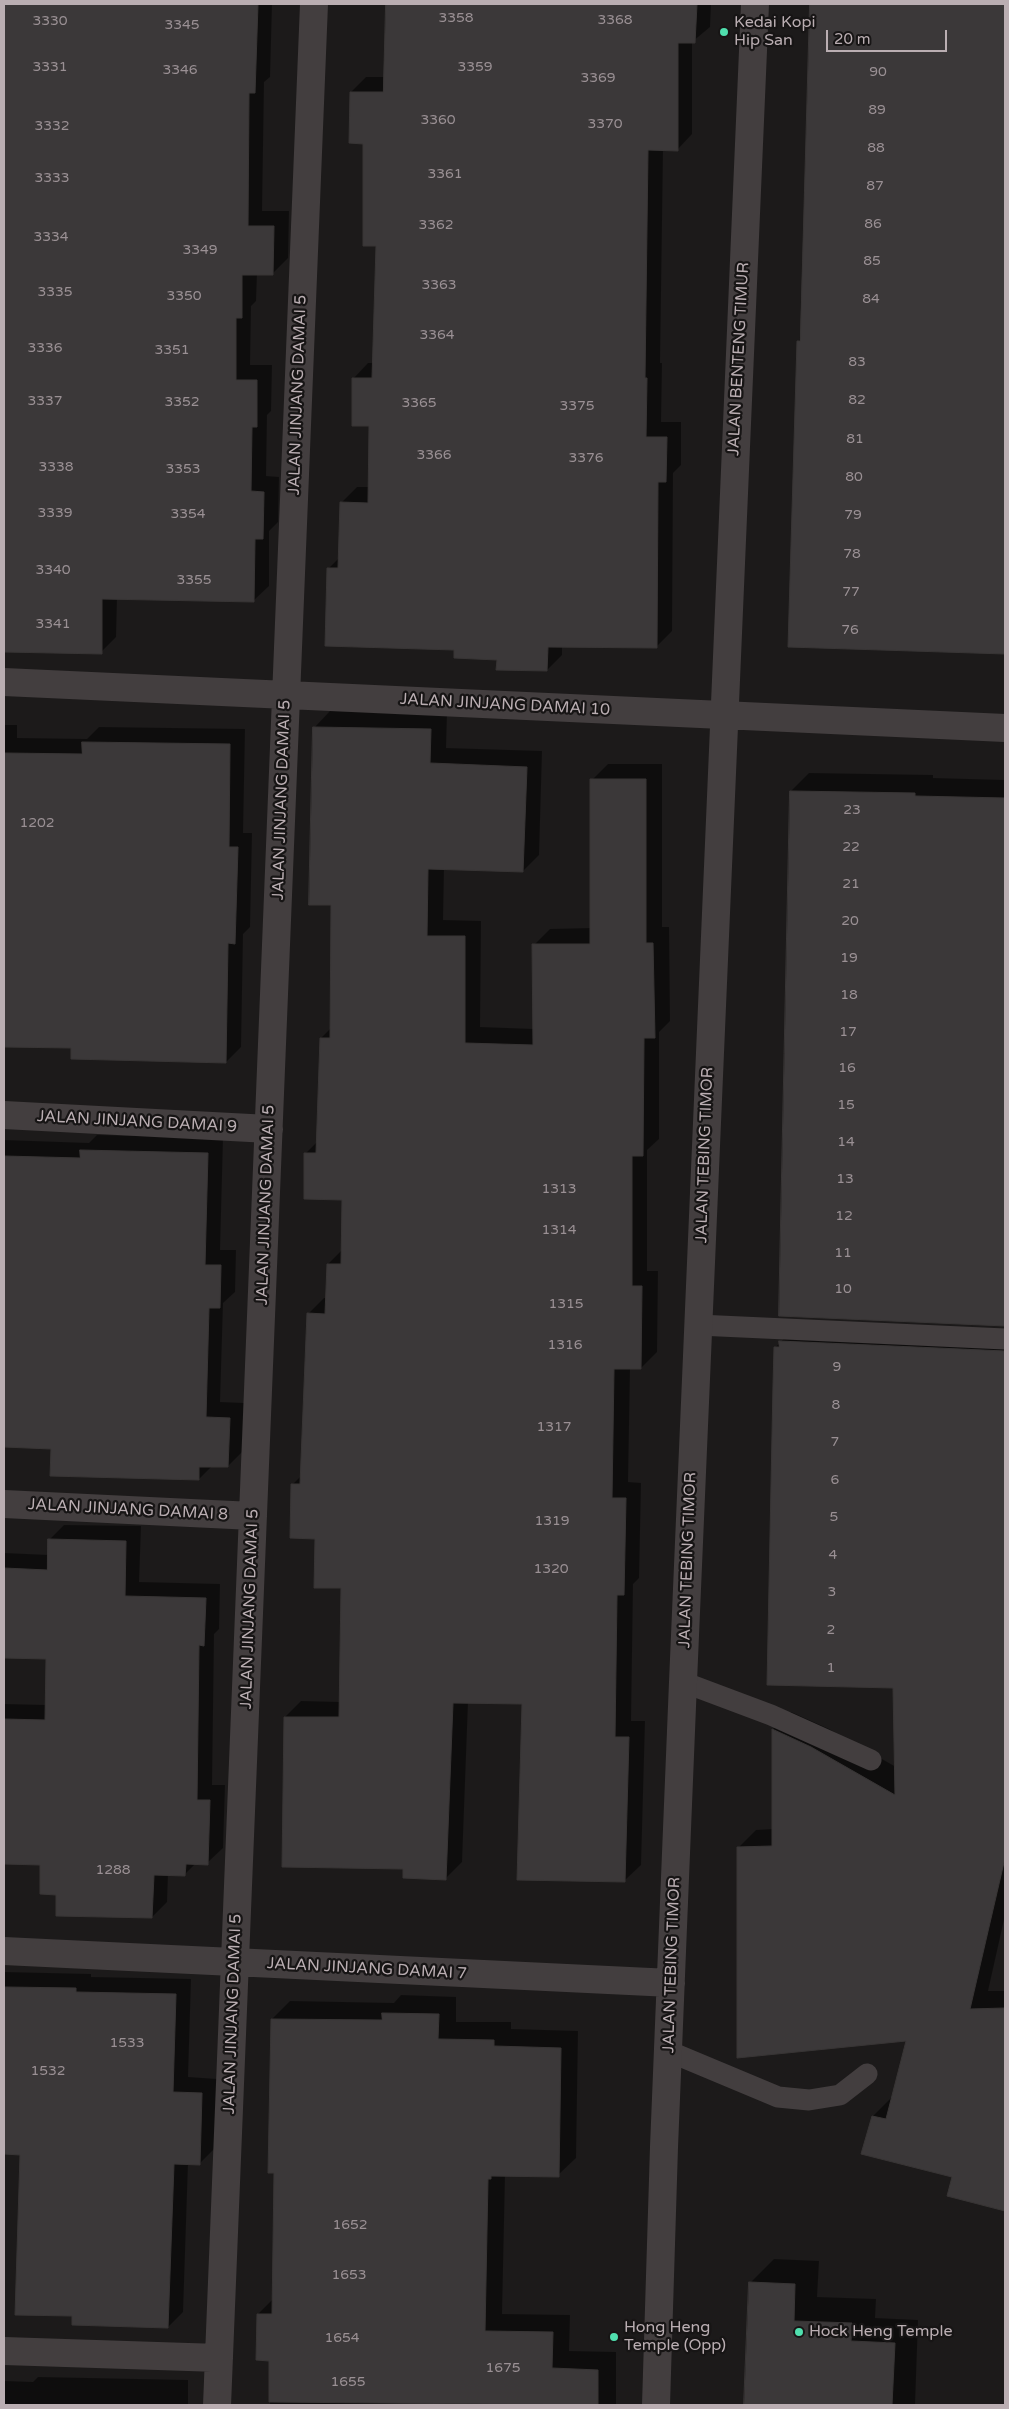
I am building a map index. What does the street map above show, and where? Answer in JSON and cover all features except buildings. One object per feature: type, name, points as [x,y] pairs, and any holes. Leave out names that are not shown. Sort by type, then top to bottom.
[{"type":"street","name":"JALAN JINJANG DAMAI 5","points":[[218,2405],[314,4]]},
{"type":"street","name":"JALAN BENTENG TIMUR","points":[[723,715],[755,4]]},
{"type":"street","name":"JALAN JINJANG DAMAI 10","points":[[4,682],[1005,728]]},
{"type":"street","name":"JALAN TEBING TIMOR","points":[[656,2405],[668,2051],[723,715]]},
{"type":"street","name":"JALAN JINJANG DAMAI 9","points":[[4,1115],[269,1129]]},
{"type":"street","name":"JALAN JINJANG DAMAI 8","points":[[4,1504],[253,1516]]},
{"type":"street","name":"JALAN JINJANG DAMAI 7","points":[[4,1951],[671,1983]]},
{"type":"street","points":[[4,2351],[219,2358]]},
{"type":"lane","points":[[698,1326],[1005,1339]]},
{"type":"lane","points":[[683,1682],[771,1716],[871,1760]]},
{"type":"lane","points":[[668,2051],[778,2097],[809,2100],[840,2095],[867,2074]]},
{"type":"place","name":"Kedai Kopi Hip San","points":[[724,32]]},
{"type":"place","name":"Hock Heng Temple","points":[[799,2332]]},
{"type":"place","name":"Hong Heng Temple (Opp)","points":[[614,2337]]}]
